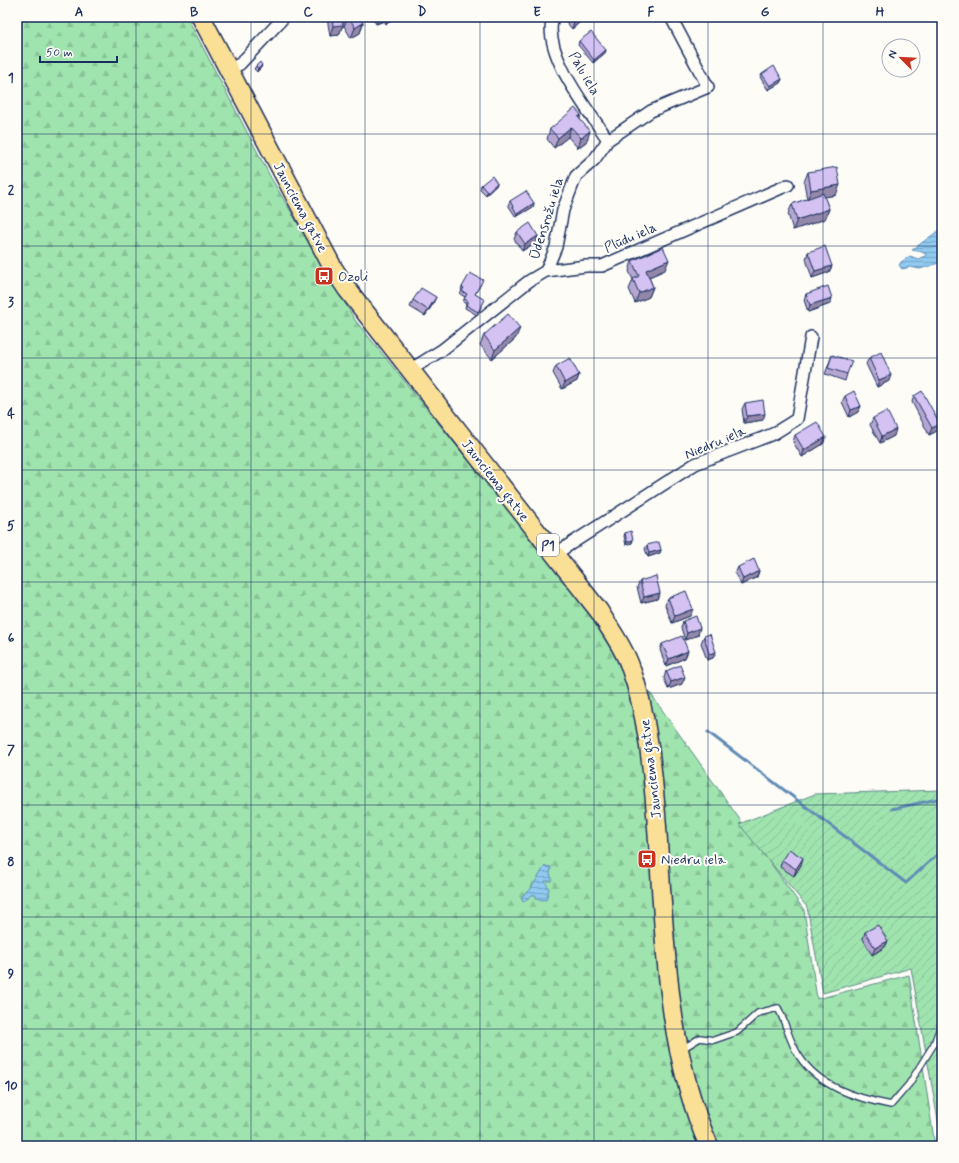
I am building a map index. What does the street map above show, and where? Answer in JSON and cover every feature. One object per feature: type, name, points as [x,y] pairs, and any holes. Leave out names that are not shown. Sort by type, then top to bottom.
[{"type":"main road","name":"Jaunciema gatve","points":[[201,17],[333,268],[347,289],[599,611],[614,635],[629,664],[642,701],[653,774],[669,982],[678,1051],[696,1113],[709,1146]]},
{"type":"street","points":[[228,70],[240,64],[284,17]]},
{"type":"street","name":"Palu iela","points":[[553,17],[550,25],[550,39],[560,66],[608,140]]},
{"type":"street","name":"Ūdensrožu iela","points":[[546,271],[556,247],[563,210],[576,176],[598,156],[608,140],[651,111],[708,87],[673,21],[674,17]]},
{"type":"street","name":"Plūdu iela","points":[[410,370],[442,350],[529,281],[546,271],[586,266],[602,266],[788,185]]},
{"type":"street","name":"Niedru iela","points":[[555,554],[695,464],[773,434],[797,419],[810,337]]},
{"type":"lane","points":[[678,1051],[700,1038],[714,1040],[737,1032],[758,1013],[778,1008],[799,1056],[818,1078],[864,1100],[891,1105],[908,1084],[934,1044],[942,1022]]},
{"type":"green space","points":[[17,17],[187,17],[271,178],[355,320],[604,628],[804,910],[817,999],[909,975],[935,1146],[17,1146]]},
{"type":"green space","points":[[942,790],[942,1143],[911,968],[823,993],[807,907],[739,824],[815,794]]},
{"type":"water","points":[[942,228],[942,262],[920,269],[910,267],[902,269],[899,265],[910,256],[918,259],[927,255],[922,252],[912,250]]},
{"type":"water","points":[[545,866],[551,867],[550,874],[552,879],[551,881],[545,881],[549,889],[546,900],[536,899],[536,895],[532,895],[523,902],[521,897],[530,890]]},
{"type":"building","points":[[332,17],[347,17],[342,20],[343,25],[333,26]]},
{"type":"building","points":[[349,17],[359,17],[363,23],[355,28]]},
{"type":"building","points":[[570,17],[580,17],[574,22]]},
{"type":"building","points":[[591,32],[606,50],[594,60],[579,41]]},
{"type":"building","points":[[260,62],[262,65],[258,69],[256,66]]},
{"type":"building","points":[[774,66],[782,79],[770,86],[762,74]]},
{"type":"building","points":[[575,108],[581,115],[578,117],[590,131],[581,138],[571,127],[558,138],[550,129]]},
{"type":"building","points":[[837,167],[840,185],[811,190],[808,172]]},
{"type":"building","points":[[492,176],[497,183],[487,192],[481,185]]},
{"type":"building","points":[[526,191],[534,203],[517,214],[510,201]]},
{"type":"building","points":[[823,193],[829,209],[797,220],[792,204]]},
{"type":"building","points":[[530,223],[538,236],[525,244],[517,232]]},
{"type":"building","points":[[825,246],[832,266],[815,271],[808,252]]},
{"type":"building","points":[[663,247],[669,260],[646,270],[653,287],[639,293],[633,279],[639,276],[632,261]]},
{"type":"building","points":[[470,273],[483,280],[475,294],[485,300],[478,312],[466,305],[468,301],[464,299],[467,294],[462,291],[464,288],[462,287]]},
{"type":"building","points":[[828,286],[832,298],[810,305],[806,294]]},
{"type":"building","points":[[421,288],[436,297],[428,310],[413,300]]},
{"type":"building","points":[[508,314],[520,328],[495,350],[484,335]]},
{"type":"building","points":[[881,352],[891,375],[879,380],[869,358]]},
{"type":"building","points":[[832,355],[852,361],[847,374],[828,368]]},
{"type":"building","points":[[570,358],[579,375],[565,383],[556,366]]},
{"type":"building","points":[[854,391],[861,406],[851,410],[845,396]]},
{"type":"building","points":[[922,391],[940,424],[932,428],[914,396]]},
{"type":"building","points":[[763,400],[765,414],[747,416],[745,403]]},
{"type":"building","points":[[887,411],[896,429],[882,436],[873,418]]},
{"type":"building","points":[[817,422],[826,437],[804,450],[795,435]]},
{"type":"building","points":[[631,531],[633,540],[627,542],[625,533]]},
{"type":"building","points":[[659,542],[661,550],[649,553],[647,545]]},
{"type":"building","points":[[754,559],[759,571],[743,579],[738,567]]},
{"type":"building","points":[[656,576],[660,593],[644,597],[640,581]]},
{"type":"building","points":[[686,591],[693,609],[675,616],[668,598]]},
{"type":"building","points":[[696,616],[700,628],[687,633],[683,621]]},
{"type":"building","points":[[710,634],[716,652],[709,654],[704,636]]},
{"type":"building","points":[[682,636],[688,651],[669,659],[662,644]]},
{"type":"building","points":[[680,665],[685,677],[671,682],[666,671]]},
{"type":"building","points":[[789,849],[803,858],[796,869],[782,860]]},
{"type":"building","points":[[878,925],[888,941],[875,948],[865,932]]},
{"type":"waterway","points":[[708,732],[906,883],[942,850]]},
{"type":"waterway","points":[[892,809],[942,798]]},
{"type":"place","name":"Ozoli","points":[[324,276]]},
{"type":"place","name":"Niedru iela","points":[[647,859]]}]
